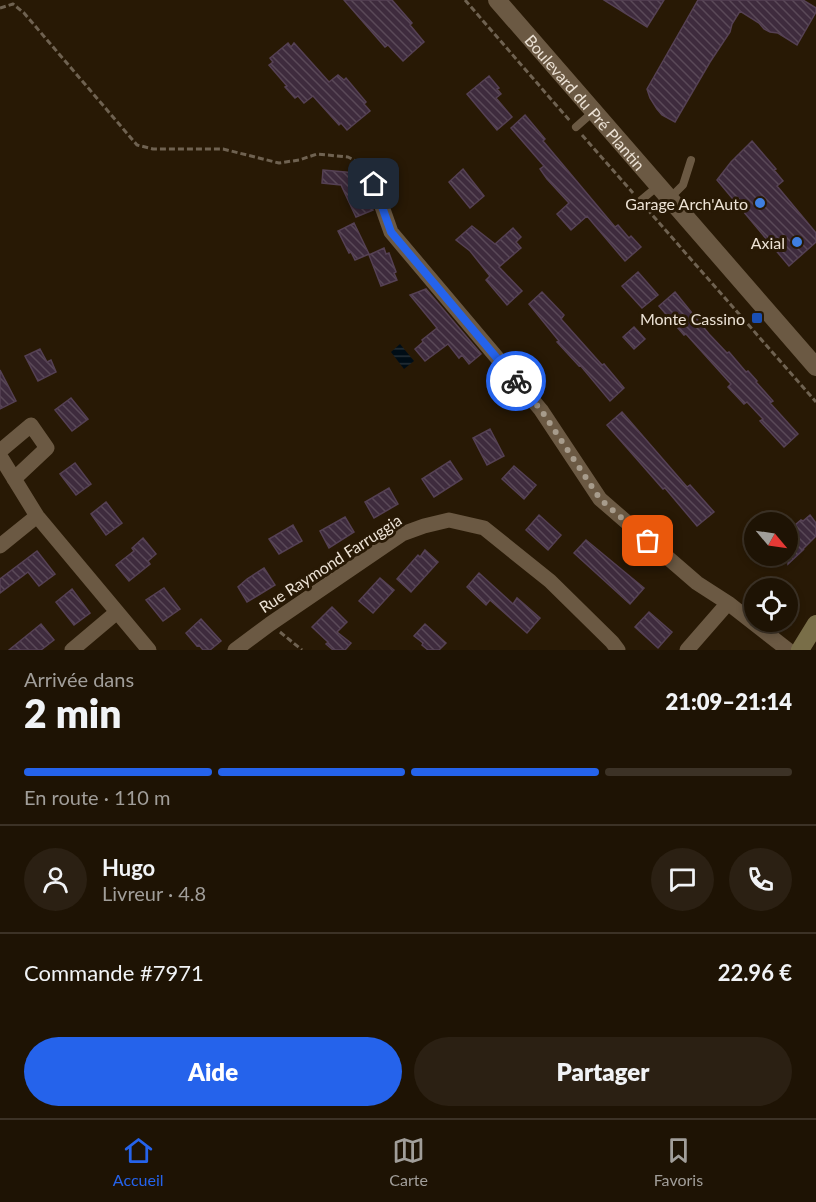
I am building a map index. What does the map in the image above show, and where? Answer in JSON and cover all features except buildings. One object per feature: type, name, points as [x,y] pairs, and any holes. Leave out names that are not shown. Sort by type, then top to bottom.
[{"type":"main road","points":[[800,650],[816,624]]},
{"type":"street","name":"Boulevard du Pré Plantin","points":[[497,0],[816,367]]},
{"type":"street","points":[[374,184],[391,232],[541,410],[600,499],[697,583],[728,603],[788,650]]},
{"type":"street","points":[[0,451],[31,425],[47,448],[14,479]]},
{"type":"street","points":[[0,456],[37,516],[149,650]]},
{"type":"street","points":[[0,546],[37,516]]},
{"type":"street","name":"Rue Raymond Farruggia","points":[[236,650],[270,624],[402,534],[448,520],[484,528],[550,581],[618,650]]},
{"type":"street","points":[[687,650],[728,603]]},
{"type":"street","points":[[72,650],[117,612]]},
{"type":"lane","points":[[576,127],[594,111]]},
{"type":"lane","points":[[640,201],[683,185],[691,160]]},
{"type":"path","points":[[0,8],[13,4],[24,13],[137,145],[153,149],[223,149],[279,163],[317,154],[348,157],[368,167],[374,184]]},
{"type":"path","points":[[744,320],[750,315]]},
{"type":"path","points":[[270,624],[302,650]]},
{"type":"shaded area","points":[[400,344],[414,361],[404,369],[391,352]]},
{"type":"way so far","points":[[516,381],[541,410],[600,499],[648,541]]},
{"type":"place","name":"Garage Arch'Auto","points":[[760,203]]},
{"type":"place","name":"Axial","points":[[797,242]]},
{"type":"place","name":"Monte Cassino","points":[[757,318]]},
{"type":"route","points":[[374,184],[391,232],[516,381]]}]
